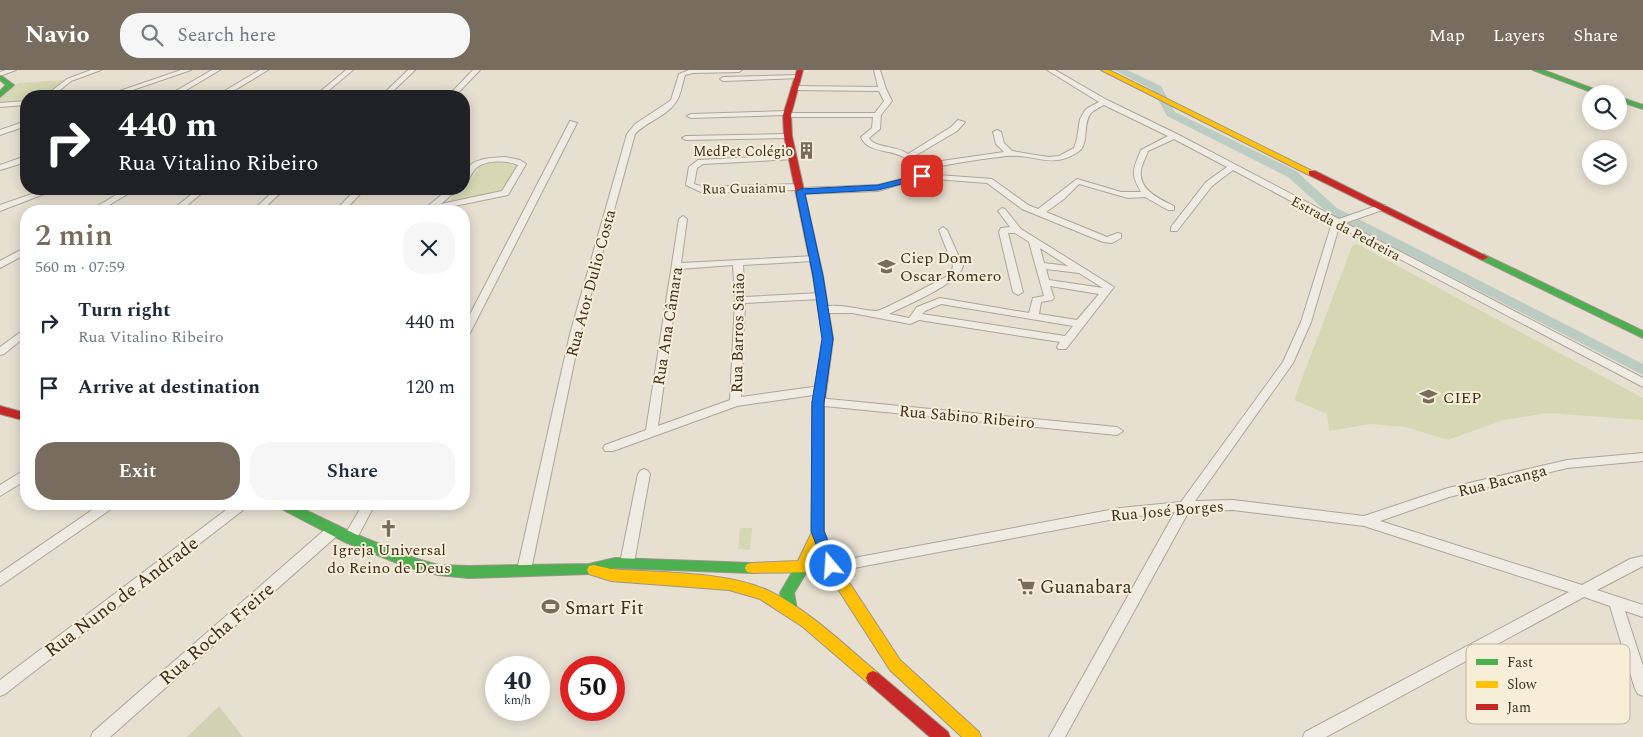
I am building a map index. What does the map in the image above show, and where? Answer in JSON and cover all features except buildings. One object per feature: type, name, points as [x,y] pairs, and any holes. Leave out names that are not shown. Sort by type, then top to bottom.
[{"type":"main road","points":[[1104,70],[1643,335]]},
{"type":"main road","points":[[1536,70],[1582,86]]},
{"type":"main road","points":[[0,76],[10,84],[0,95]]},
{"type":"main road","points":[[797,78],[787,114],[788,136],[824,310],[828,339],[819,396],[818,532],[833,568],[895,665],[973,737]]},
{"type":"main road","points":[[1627,102],[1643,107]]},
{"type":"main road","points":[[3,414],[20,416]]},
{"type":"main road","points":[[294,510],[350,538],[412,563],[438,570],[469,572],[588,569],[615,563],[833,568]]},
{"type":"main road","points":[[790,610],[786,593],[802,568],[818,532]]},
{"type":"main road","points":[[645,578],[648,571],[671,569],[678,565]]},
{"type":"main road","points":[[588,569],[611,575],[729,584],[764,595],[790,610],[942,737]]},
{"type":"street","points":[[0,76],[13,70]]},
{"type":"street","points":[[56,90],[74,78],[98,70]]},
{"type":"street","points":[[127,90],[188,70]]},
{"type":"street","points":[[230,90],[265,70]]},
{"type":"street","points":[[325,90],[350,70]]},
{"type":"street","points":[[390,90],[412,70]]},
{"type":"street","points":[[457,90],[477,70]]},
{"type":"street","name":"Rua Ator Dulio Costa","points":[[524,570],[575,334],[631,134],[638,126],[670,105],[674,100],[682,74],[693,71],[739,70]]},
{"type":"street","points":[[878,70],[882,89],[887,98],[887,104],[877,115],[876,129],[865,137],[868,143],[878,148],[898,150],[908,157],[920,172],[989,181],[1018,203],[1039,213],[1106,240],[1112,240],[1118,236]]},
{"type":"street","name":"Estrada da Pedreira","points":[[1050,70],[1104,102],[1232,167],[1345,220],[1643,383]]},
{"type":"street","points":[[181,90],[213,71]]},
{"type":"street","points":[[723,79],[797,78],[882,89]]},
{"type":"street","points":[[800,189],[878,188],[920,172],[1010,154],[1048,159],[1061,158],[1077,149],[1081,139],[1084,119],[1089,111],[1104,102]]},
{"type":"street","points":[[0,105],[20,103]]},
{"type":"street","points":[[691,116],[877,115]]},
{"type":"street","points":[[908,157],[961,122]]},
{"type":"street","points":[[470,323],[573,123]]},
{"type":"street","points":[[0,133],[20,126]]},
{"type":"street","points":[[997,132],[1000,144],[1010,154]]},
{"type":"street","points":[[686,138],[788,136]]},
{"type":"street","points":[[1172,208],[1146,194],[1136,177],[1143,152],[1174,136]]},
{"type":"street","name":"Rua Guaiamu","points":[[792,157],[701,162],[694,167],[690,186],[703,190],[800,189]]},
{"type":"street","points":[[450,205],[505,193],[522,164],[515,160],[487,160],[479,162],[470,170]]},
{"type":"street","points":[[0,168],[20,161]]},
{"type":"street","points":[[1174,228],[1209,184],[1232,167]]},
{"type":"street","points":[[1039,213],[1061,197],[1077,181],[1126,196],[1137,197],[1146,194]]},
{"type":"street","points":[[0,208],[36,195]]},
{"type":"street","points":[[104,205],[121,195]]},
{"type":"street","points":[[183,205],[195,195]]},
{"type":"street","points":[[263,205],[274,195]]},
{"type":"street","points":[[345,205],[355,195]]},
{"type":"street","points":[[433,205],[446,195]]},
{"type":"street","points":[[1057,737],[1185,506],[1280,376],[1294,352],[1345,220],[1382,207]]},
{"type":"street","points":[[915,316],[1064,343],[1109,289],[1107,284],[1016,230],[1002,211]]},
{"type":"street","name":"Rua Ana Câmara","points":[[651,433],[683,219]]},
{"type":"street","points":[[879,315],[949,279],[958,271],[958,266],[943,230]]},
{"type":"street","points":[[1016,230],[1004,230],[1003,232],[1018,292]]},
{"type":"street","points":[[1033,240],[1049,298],[1036,300],[1034,316]]},
{"type":"street","points":[[0,265],[20,253]]},
{"type":"street","points":[[676,266],[738,264],[813,258]]},
{"type":"street","name":"Rua Barros Saião","points":[[736,402],[740,300],[738,264]]},
{"type":"street","points":[[1040,265],[1085,271]]},
{"type":"street","points":[[1044,282],[1106,292]]},
{"type":"street","points":[[740,300],[821,296]]},
{"type":"street","points":[[824,310],[852,310],[910,321],[921,309],[940,301],[1080,324]]},
{"type":"street","points":[[0,352],[20,336]]},
{"type":"street","name":"Rua Sabino Ribeiro","points":[[609,448],[736,402],[819,396],[1116,431]]},
{"type":"street","name":"Rua Bacanga","points":[[1364,521],[1448,494],[1558,465],[1643,457]]},
{"type":"street","points":[[627,563],[644,474]]},
{"type":"street","points":[[0,491],[20,478]]},
{"type":"street","name":"Rua José Borges","points":[[833,568],[1120,513],[1185,506],[1233,505],[1364,521],[1490,560],[1643,611]]},
{"type":"street","points":[[0,580],[101,510]]},
{"type":"street","name":"Rua Nuno de Andrade","points":[[0,689],[235,510]]},
{"type":"street","points":[[350,538],[366,510]]},
{"type":"street","name":"Rua Rocha Freire","points":[[99,737],[334,530]]},
{"type":"street","points":[[1485,644],[1635,563],[1643,562]]},
{"type":"street","points":[[1615,601],[1629,644]]},
{"type":"street","points":[[1630,648],[1643,689]]},
{"type":"street","points":[[1310,737],[1466,654]]},
{"type":"green space","points":[[65,80],[54,90],[20,90],[20,102],[0,104],[0,99],[18,83]]},
{"type":"green space","points":[[488,162],[519,163],[506,190],[458,203],[451,201],[455,195],[470,195],[470,181],[481,165]]},
{"type":"green space","points":[[1357,244],[1643,398],[1643,420],[1548,413],[1503,420],[1448,440],[1406,427],[1370,424],[1329,431],[1327,414],[1294,400],[1352,246]]},
{"type":"green space","points":[[740,528],[752,528],[750,550],[738,549]]},
{"type":"green space","points":[[219,706],[243,737],[187,737]]},
{"type":"waterway","points":[[1119,70],[1157,88],[1171,114],[1292,174],[1333,211],[1643,370]]},
{"type":"traffic: fast","points":[[1536,70],[1582,86]]},
{"type":"traffic: fast","points":[[0,77],[10,85],[0,95]]},
{"type":"traffic: fast","points":[[1627,102],[1643,107]]},
{"type":"traffic: fast","points":[[1483,257],[1643,335]]},
{"type":"traffic: fast","points":[[294,510],[350,538],[412,563],[438,570],[469,572],[589,569],[615,563],[752,568]]},
{"type":"traffic: fast","points":[[790,610],[787,593],[802,568]]},
{"type":"traffic: slow","points":[[1104,70],[1312,173]]},
{"type":"traffic: slow","points":[[802,568],[818,532],[818,407]]},
{"type":"traffic: slow","points":[[818,532],[831,566]]},
{"type":"traffic: slow","points":[[752,568],[831,566],[895,665],[973,737]]},
{"type":"traffic: slow","points":[[594,570],[611,575],[729,584],[764,595],[808,623],[873,678]]},
{"type":"traffic: jam","points":[[800,70],[787,115],[788,136],[818,276],[828,339],[818,407]]},
{"type":"traffic: jam","points":[[1312,173],[1483,257]]},
{"type":"traffic: jam","points":[[0,410],[20,415]]},
{"type":"traffic: jam","points":[[873,678],[942,737]]},
{"type":"place","name":"MedPet Colégio","points":[[807,151]]},
{"type":"place","name":"Ciep Dom Oscar Romero","points":[[886,266]]},
{"type":"place","name":"CIEP","points":[[1429,397]]},
{"type":"place","name":"Igreja Universal do Reino de Deus","points":[[389,528]]},
{"type":"place","name":"Guanabara","points":[[1026,586]]},
{"type":"place","name":"Smart Fit","points":[[551,607]]},
{"type":"route","points":[[831,566],[818,532],[818,402],[828,339],[818,276],[800,192],[878,188],[922,176]]}]
